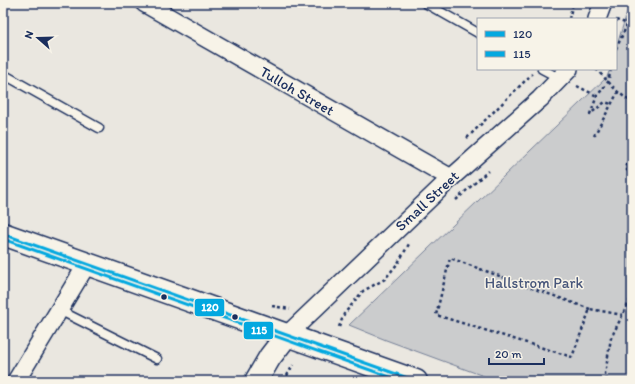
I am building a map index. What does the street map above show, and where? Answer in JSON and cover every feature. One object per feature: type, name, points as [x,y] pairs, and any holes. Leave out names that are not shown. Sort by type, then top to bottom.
[{"type":"main road","points":[[3,234],[416,381]]},
{"type":"main road","points":[[256,381],[270,357],[287,335]]},
{"type":"street","name":"Tulloh Street","points":[[144,3],[451,178]]},
{"type":"street","points":[[597,18],[603,3]]},
{"type":"street","name":"Small Street","points":[[287,335],[451,178],[567,80]]},
{"type":"street","points":[[16,381],[87,264]]},
{"type":"lane","points":[[425,3],[477,32]]},
{"type":"lane","points":[[544,70],[567,80]]},
{"type":"lane","points":[[3,74],[99,128]]},
{"type":"lane","points":[[59,310],[157,359]]},
{"type":"path","points":[[568,18],[573,3]]},
{"type":"path","points":[[617,47],[632,14]]},
{"type":"path","points":[[617,20],[632,25]]},
{"type":"path","points":[[597,70],[618,92],[632,103],[632,106]]},
{"type":"path","points":[[611,70],[608,82],[597,96],[590,114],[605,102],[611,104]]},
{"type":"path","points":[[567,80],[597,96]]},
{"type":"path","points":[[594,136],[618,92]]},
{"type":"path","points":[[632,134],[631,150],[626,169],[632,175]]},
{"type":"path","name":"Small Street","points":[[456,200],[491,168]]},
{"type":"path","name":"Small Street","points":[[338,327],[344,314],[363,291],[385,279],[398,263],[407,246],[412,242]]},
{"type":"path","points":[[590,309],[572,357],[436,315],[450,258],[590,309],[623,315]]},
{"type":"path","points":[[607,381],[605,374],[611,338],[632,296]]},
{"type":"path","points":[[272,306],[290,309]]},
{"type":"path","points":[[284,381],[293,365]]},
{"type":"green space","name":"Hallstrom Park","points":[[630,3],[632,3],[632,381],[497,381],[349,325],[607,77],[610,70],[617,70],[617,45]]},
{"type":"transit line","name":"120","points":[[3,234],[416,381]]},
{"type":"transit line","name":"115","points":[[3,239],[401,381]]}]
